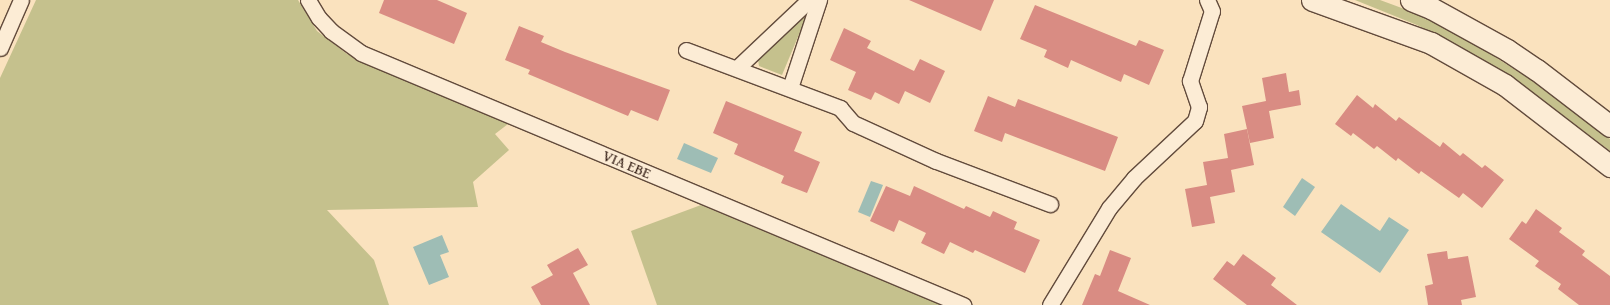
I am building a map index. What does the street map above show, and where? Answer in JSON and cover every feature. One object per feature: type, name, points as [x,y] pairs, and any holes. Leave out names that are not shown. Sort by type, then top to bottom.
[{"type":"main road","points":[[1312,0],[1431,43],[1505,85],[1610,166]]},
{"type":"main road","points":[[1410,0],[1431,8],[1507,50],[1537,70],[1610,126]]},
{"type":"street","points":[[0,48],[21,0]]},
{"type":"street","name":"VIA EBE","points":[[308,0],[319,18],[331,31],[361,53],[963,305]]},
{"type":"street","points":[[737,68],[809,0]]},
{"type":"street","points":[[790,88],[819,0]]},
{"type":"street","points":[[1050,305],[1109,208],[1134,178],[1195,120],[1199,107],[1190,81],[1212,11],[1207,0]]},
{"type":"street","points":[[686,50],[840,108],[853,123],[936,161],[1050,204]]},
{"type":"shaded area","points":[[36,0],[298,0],[317,31],[347,54],[508,124],[495,134],[509,150],[473,182],[478,207],[327,210],[374,260],[389,305],[0,305],[0,78]]},
{"type":"shaded area","points":[[1355,0],[1380,0],[1418,14],[1470,41],[1545,89],[1610,139],[1610,151],[1538,96],[1479,58],[1417,25]]},
{"type":"shaded area","points":[[808,13],[782,75],[759,66],[758,59]]},
{"type":"shaded area","points":[[701,205],[941,305],[657,305],[631,231]]},
{"type":"water","points":[[684,143],[718,158],[711,173],[677,159]]},
{"type":"water","points":[[1302,178],[1315,187],[1295,216],[1283,207]]},
{"type":"water","points":[[871,181],[883,185],[870,217],[858,212]]},
{"type":"water","points":[[1341,204],[1380,231],[1389,217],[1409,230],[1380,273],[1321,232]]},
{"type":"water","points":[[442,235],[449,252],[440,255],[449,277],[429,285],[413,247]]},
{"type":"building","points":[[384,0],[437,0],[467,13],[454,44],[379,13]]},
{"type":"building","points":[[909,0],[994,0],[981,31]]},
{"type":"building","points":[[1035,5],[1136,46],[1139,40],[1164,50],[1149,85],[1124,74],[1121,82],[1071,60],[1068,68],[1044,57],[1047,50],[1020,39]]},
{"type":"building","points":[[519,26],[544,36],[541,42],[670,90],[658,121],[631,110],[628,116],[528,74],[530,70],[505,60]]},
{"type":"building","points":[[844,28],[871,41],[867,48],[914,71],[920,59],[945,71],[930,103],[905,91],[899,104],[875,92],[871,100],[848,90],[856,72],[830,60]]},
{"type":"building","points":[[1286,73],[1289,92],[1299,90],[1301,105],[1269,111],[1274,138],[1250,143],[1242,106],[1266,101],[1262,78]]},
{"type":"building","points":[[1357,95],[1373,108],[1375,104],[1396,121],[1399,117],[1440,147],[1443,142],[1460,156],[1463,153],[1482,168],[1485,165],[1504,180],[1482,208],[1463,193],[1459,198],[1421,171],[1419,174],[1398,158],[1396,161],[1377,146],[1374,149],[1353,133],[1351,136],[1335,124]]},
{"type":"building","points":[[988,96],[1015,107],[1018,99],[1118,137],[1105,171],[1005,133],[1002,142],[974,131]]},
{"type":"building","points":[[726,101],[802,132],[794,151],[820,162],[807,193],[781,183],[784,176],[734,154],[738,144],[713,133]]},
{"type":"building","points":[[1247,129],[1254,165],[1231,170],[1235,192],[1210,197],[1215,223],[1192,227],[1185,189],[1207,185],[1203,162],[1228,158],[1224,134]]},
{"type":"building","points":[[886,186],[910,196],[914,186],[964,209],[966,206],[990,217],[993,211],[1017,222],[1014,229],[1040,240],[1025,273],[975,250],[973,253],[950,242],[944,254],[921,243],[926,233],[899,220],[894,232],[870,221]]},
{"type":"building","points":[[1536,209],[1562,228],[1559,232],[1585,251],[1582,255],[1610,276],[1610,305],[1579,305],[1558,289],[1561,284],[1535,266],[1539,261],[1509,239],[1522,221],[1526,224]]},
{"type":"building","points":[[578,248],[588,265],[573,273],[590,305],[541,305],[531,287],[553,275],[547,265]]},
{"type":"building","points":[[1110,250],[1131,258],[1118,291],[1150,305],[1082,305],[1095,274],[1100,276]]},
{"type":"building","points":[[1447,251],[1448,259],[1468,256],[1476,297],[1461,300],[1462,305],[1428,305],[1425,286],[1433,284],[1427,254]]},
{"type":"building","points":[[1243,254],[1276,278],[1271,285],[1297,305],[1247,305],[1213,279],[1227,261],[1234,266]]}]
